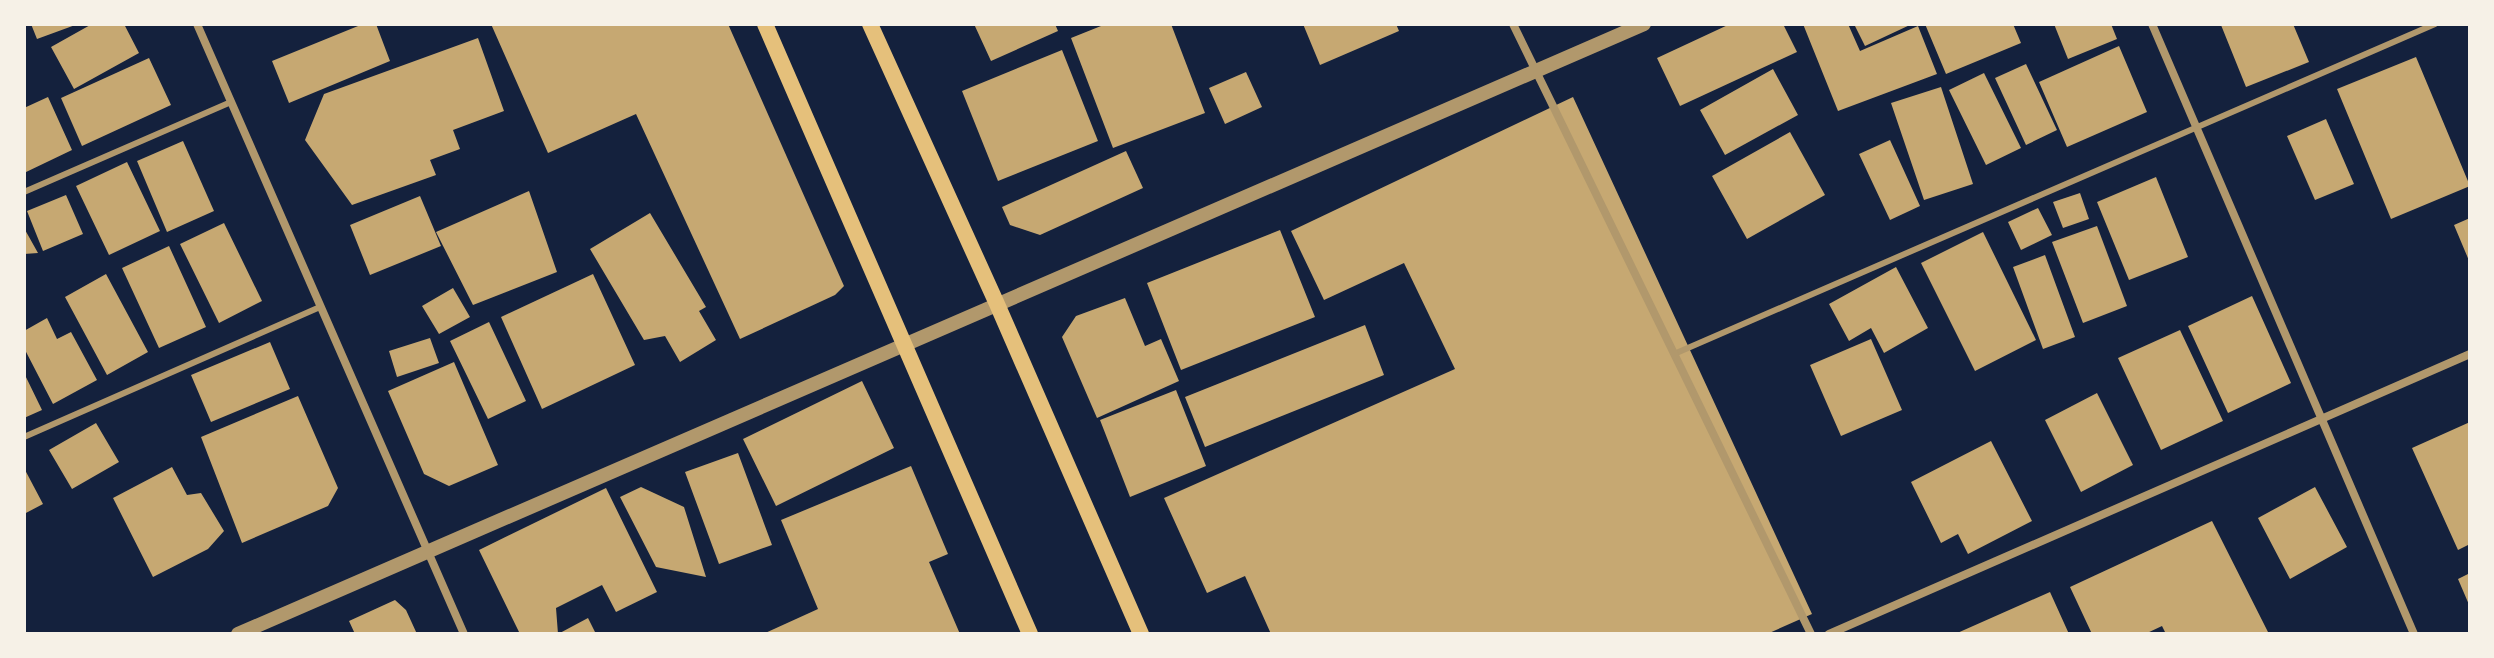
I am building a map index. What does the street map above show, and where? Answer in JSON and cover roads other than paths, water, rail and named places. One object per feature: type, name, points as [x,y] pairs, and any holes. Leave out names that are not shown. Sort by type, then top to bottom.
[{"type":"main road","points":[[765,24],[1030,634]]},
{"type":"main road","points":[[870,24],[1141,634]]},
{"type":"street","points":[[197,24],[464,634]]},
{"type":"street","points":[[1513,24],[1811,634]]},
{"type":"street","points":[[238,634],[1644,24]]},
{"type":"street","points":[[2152,24],[2414,634]]},
{"type":"street","points":[[1829,634],[2470,354]]},
{"type":"lane","points":[[1674,354],[2435,24]]},
{"type":"lane","points":[[24,192],[231,102]]},
{"type":"lane","points":[[24,437],[320,307]]}]
